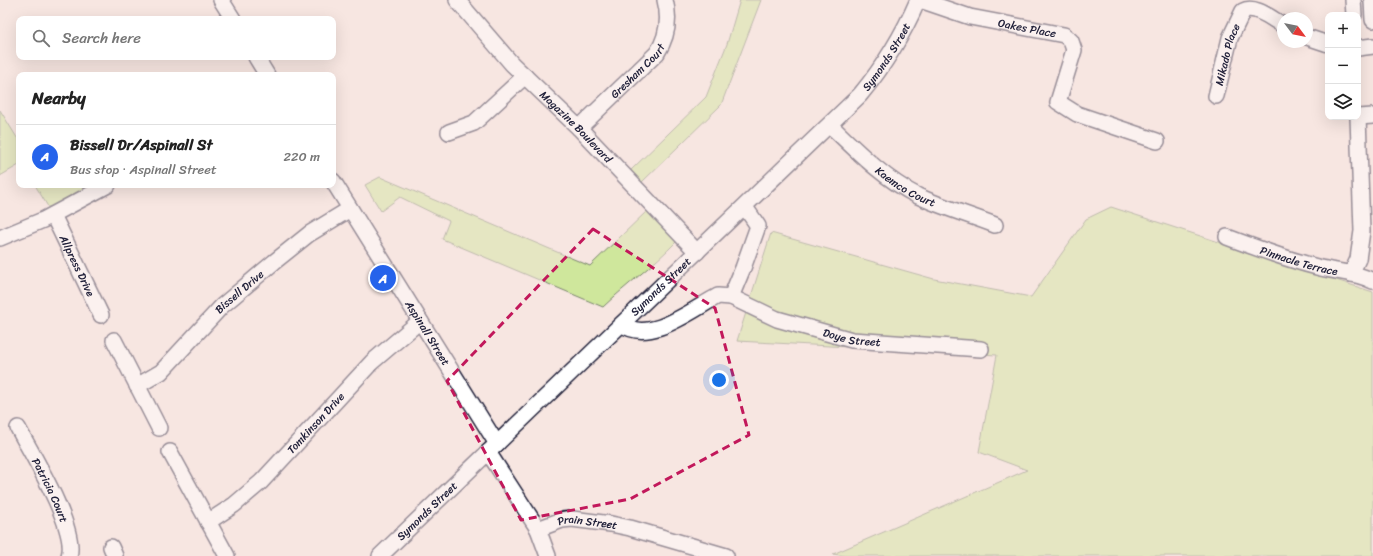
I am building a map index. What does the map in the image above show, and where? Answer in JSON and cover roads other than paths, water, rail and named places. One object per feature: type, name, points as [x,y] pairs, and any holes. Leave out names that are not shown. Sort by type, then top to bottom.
[{"type":"street","points":[[221,0],[231,16]]},
{"type":"street","name":"Magazine Boulevard","points":[[457,0],[500,50],[579,128],[697,252]]},
{"type":"street","name":"Gresham Court","points":[[579,128],[657,53],[663,43],[668,25],[665,0]]},
{"type":"street","name":"Oakes Place","points":[[919,0],[970,17],[1064,34],[1071,41],[1074,50],[1058,102],[1077,114],[1157,141]]},
{"type":"street","name":"Symonds Street","points":[[380,556],[860,95],[884,64],[906,27],[919,0]]},
{"type":"street","points":[[1353,0],[1354,12]]},
{"type":"street","points":[[1372,0],[1373,20]]},
{"type":"street","name":"Mikado Place","points":[[1215,97],[1240,5],[1260,12],[1277,22]]},
{"type":"street","points":[[1313,39],[1325,43]]},
{"type":"street","points":[[1361,48],[1373,46]]},
{"type":"street","points":[[258,60],[265,72]]},
{"type":"street","points":[[449,132],[474,123],[525,76]]},
{"type":"street","points":[[1361,117],[1373,116]]},
{"type":"street","points":[[1351,274],[1361,244],[1367,196],[1358,120]]},
{"type":"street","name":"Kaemco Court","points":[[830,125],[863,157],[890,179],[917,195],[995,225]]},
{"type":"street","name":"Aspinall Street","points":[[336,186],[420,321],[492,448]]},
{"type":"street","points":[[0,238],[31,226],[102,188]]},
{"type":"street","points":[[622,324],[635,331],[651,330],[672,321],[718,296],[730,297],[744,268],[758,226],[745,207]]},
{"type":"street","name":"Bissell Drive","points":[[137,386],[161,372],[222,306],[274,262],[309,234],[350,209]]},
{"type":"street","name":"Allpress Drive","points":[[53,215],[101,315]]},
{"type":"street","name":"Pinnacle Terrace","points":[[1227,237],[1301,263],[1372,277]]},
{"type":"street","name":"Doye Street","points":[[730,297],[777,319],[852,340],[981,349]]},
{"type":"street","name":"Tomkinson Drive","points":[[208,522],[234,505],[260,482],[372,362],[420,321]]},
{"type":"street","points":[[114,340],[158,428]]},
{"type":"street","name":"Patricia Court","points":[[18,428],[48,484],[66,526],[71,544],[69,556]]},
{"type":"street","points":[[492,448],[538,529],[548,556]]},
{"type":"street","points":[[170,452],[227,556]]},
{"type":"street","name":"Prain Street","points":[[538,529],[554,522],[567,520],[611,524],[630,528],[726,556]]},
{"type":"place","name":"Bissell Dr/Aspinall St","points":[[383,278]]}]
